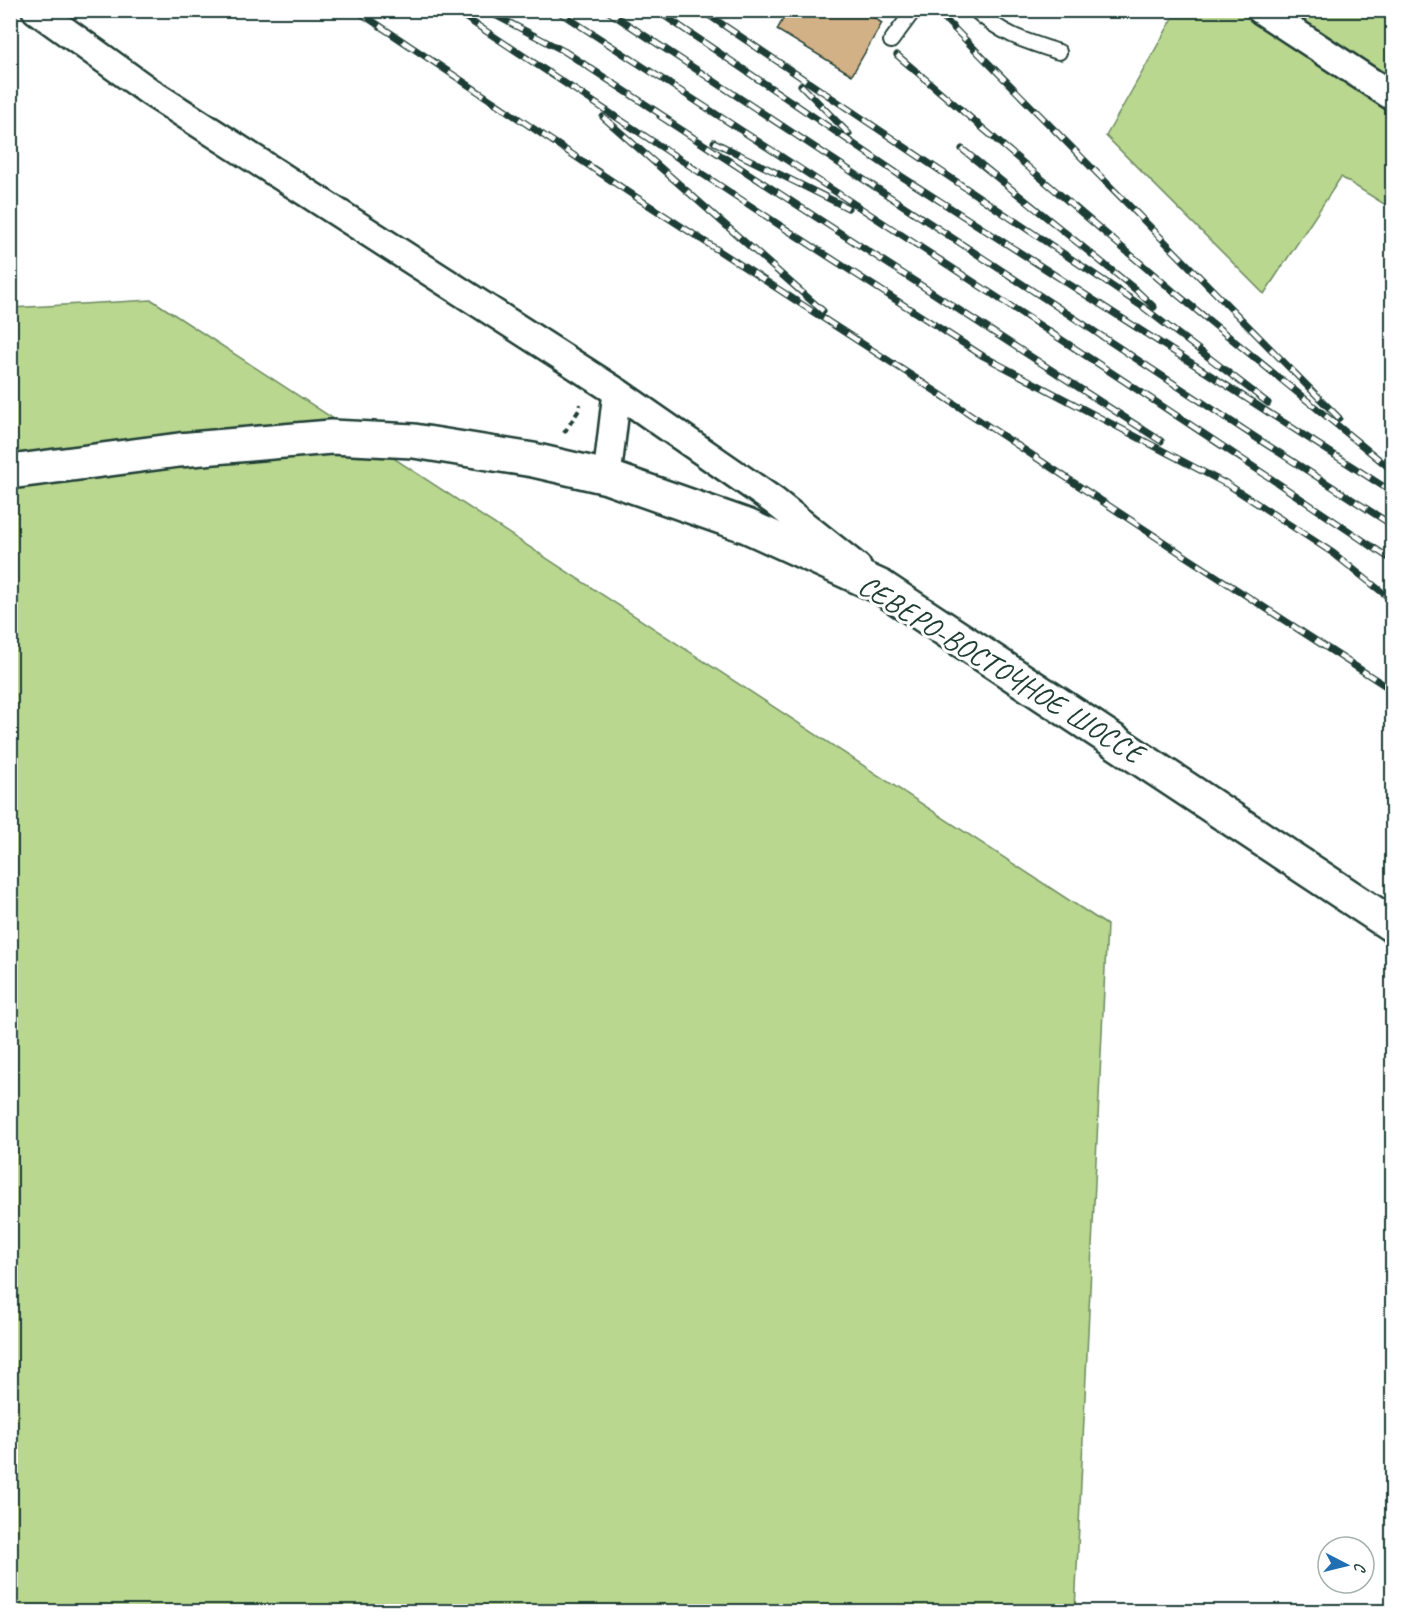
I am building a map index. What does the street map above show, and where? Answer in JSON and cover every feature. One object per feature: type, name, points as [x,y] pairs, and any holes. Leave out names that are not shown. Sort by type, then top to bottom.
[{"type":"street","points":[[36,10],[150,92],[617,392],[774,501],[881,587]]},
{"type":"street","points":[[1262,10],[1392,96]]},
{"type":"street","points":[[607,477],[617,392]]},
{"type":"street","name":"СЕВЕРО-ВОСТОЧНОЕ ШОССЕ","points":[[10,472],[179,450],[331,438],[382,438],[533,460],[607,477],[747,526],[881,587],[1392,925]]},
{"type":"lane","points":[[975,10],[989,23],[1015,38],[1059,51]]},
{"type":"lane","points":[[891,41],[912,11]]},
{"type":"green space","points":[[1177,11],[1392,11],[1392,209],[1341,177],[1264,294],[1106,136]]},
{"type":"green space","points":[[152,300],[1107,925],[1075,1611],[11,1612],[11,308]]},
{"type":"building","points":[[788,10],[862,10],[882,23],[852,75],[777,30]]},
{"type":"railway","points":[[356,10],[636,197],[1392,690]]},
{"type":"railway","points":[[454,10],[983,356],[1230,486]]},
{"type":"railway","points":[[485,10],[564,51],[668,119]]},
{"type":"railway","points":[[556,10],[1080,352],[1392,560]]},
{"type":"railway","points":[[606,10],[1392,525]]},
{"type":"railway","points":[[656,10],[901,176],[1392,492]]},
{"type":"railway","points":[[701,10],[1143,307],[1268,403]]},
{"type":"railway","points":[[936,10],[1339,418]]},
{"type":"railway","points":[[897,55],[1173,291],[1392,470]]},
{"type":"railway","points":[[801,85],[849,134]]},
{"type":"railway","points":[[660,116],[1161,441]]},
{"type":"railway","points":[[603,117],[823,311]]},
{"type":"railway","points":[[714,142],[848,208]]},
{"type":"railway","points":[[962,149],[1154,307]]},
{"type":"railway","points":[[1224,482],[1333,553],[1392,600]]}]
